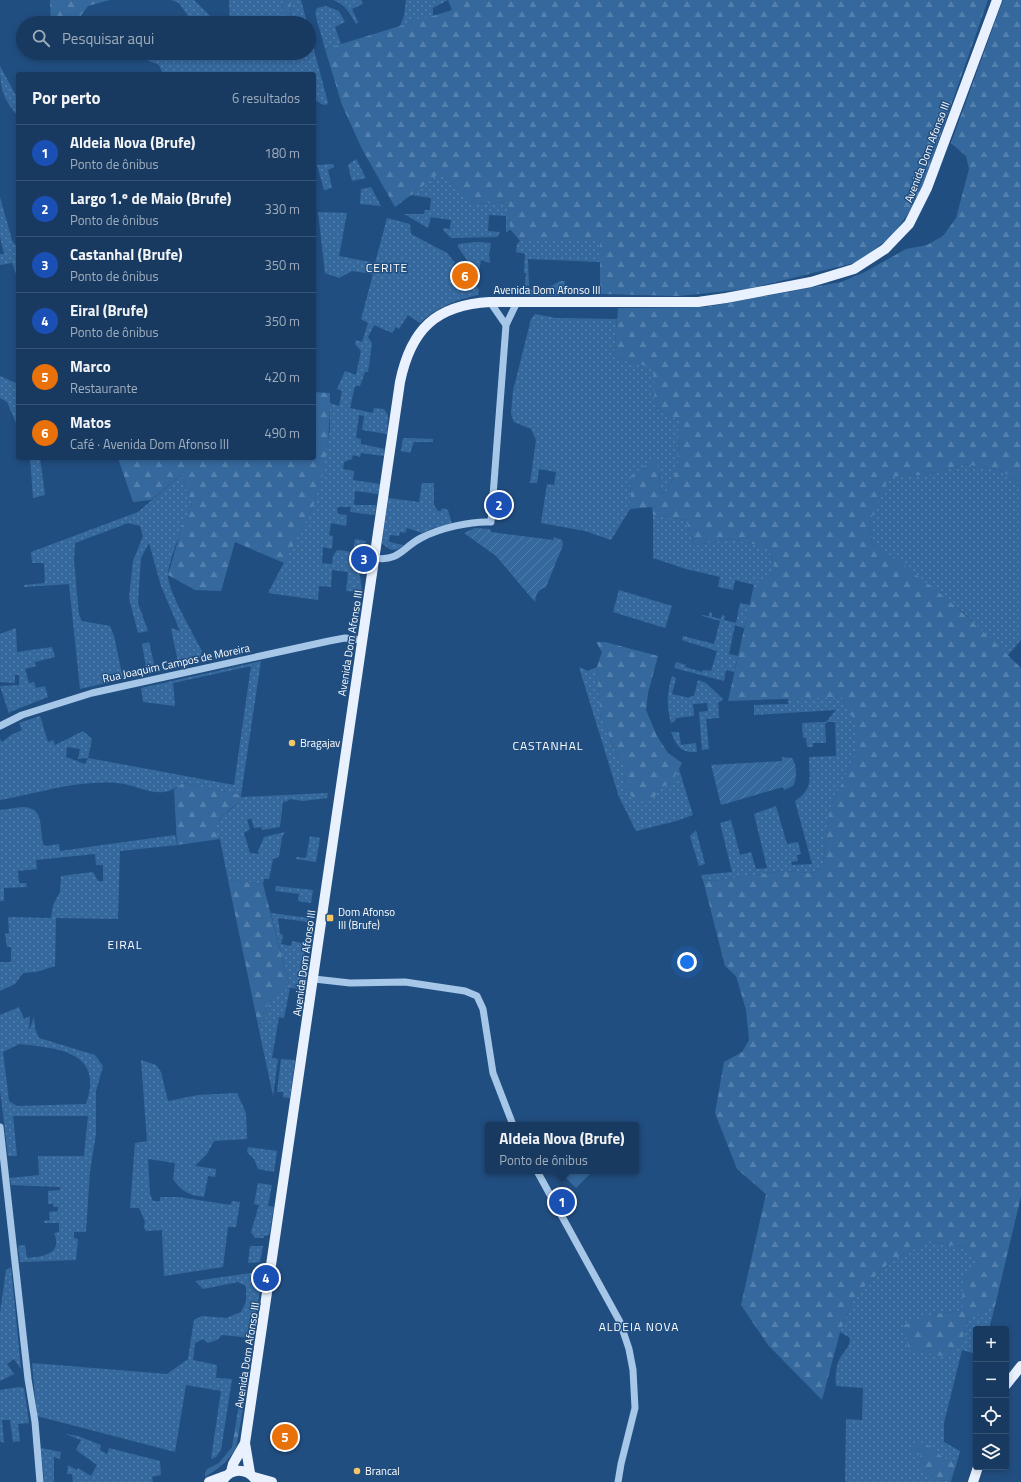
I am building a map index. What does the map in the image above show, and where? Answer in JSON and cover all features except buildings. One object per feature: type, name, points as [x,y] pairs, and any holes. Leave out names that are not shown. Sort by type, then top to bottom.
[{"type":"main road","name":"Avenida Dom Afonso III","points":[[226,1477],[245,1443],[314,979],[400,382],[409,350],[422,328],[440,314],[458,306],[490,302],[698,302],[804,283],[854,269],[890,245],[913,218],[927,188],[997,0]]},
{"type":"main road","points":[[1009,1381],[1021,1366]]},
{"type":"main road","name":"Avenida Dom Afonso III","points":[[245,1443],[254,1478]]},
{"type":"main road","points":[[209,1482],[226,1477],[241,1470],[254,1478],[272,1482]]},
{"type":"main road","points":[[972,1482],[977,1470]]},
{"type":"street","points":[[490,302],[506,325]]},
{"type":"street","points":[[375,558],[386,560],[393,558],[420,538],[442,530],[479,521],[491,522],[506,325],[518,302]]},
{"type":"street","name":"Rua Joaquim Campos de Moreira","points":[[0,726],[22,715],[92,693],[329,640],[345,638],[362,640]]},
{"type":"street","points":[[314,979],[350,983],[405,982],[465,991],[477,996],[482,1009],[493,1073],[512,1122]]},
{"type":"street","points":[[0,1127],[27,1371],[35,1422],[40,1482]]},
{"type":"street","points":[[540,1174],[620,1322],[629,1349],[634,1370],[635,1408],[618,1482]]},
{"type":"green space","points":[[50,0],[110,0],[88,6],[80,16],[51,16]]},
{"type":"green space","points":[[171,0],[194,0],[210,16],[188,16],[179,3]]},
{"type":"green space","points":[[229,0],[283,0],[282,16],[230,16]]},
{"type":"green space","points":[[283,0],[291,0],[290,16],[282,16]]},
{"type":"green space","points":[[291,0],[301,0],[305,16],[290,16]]},
{"type":"green space","points":[[333,0],[361,0],[363,4],[352,9],[358,22],[356,24],[344,6]]},
{"type":"green space","points":[[406,0],[448,0],[433,8],[433,16],[400,26],[404,16]]},
{"type":"green space","points":[[448,0],[988,0],[918,199],[893,235],[858,262],[748,289],[678,296],[600,294],[600,241],[520,241],[510,229],[508,202],[475,204],[441,172],[395,207],[362,149],[342,105],[325,49],[452,10]]},
{"type":"green space","points":[[1003,0],[1021,0],[1021,484],[1002,471],[965,464],[926,475],[889,477],[870,522],[872,543],[912,571],[950,601],[1021,668],[1021,1196],[995,1306],[967,1319],[961,1347],[943,1356],[909,1350],[904,1325],[933,1314],[962,1311],[963,1281],[979,1263],[965,1248],[929,1241],[891,1261],[855,1296],[840,1332],[822,1400],[768,1345],[741,1305],[766,1194],[737,1169],[715,1113],[724,1062],[742,1052],[749,1040],[746,1010],[736,976],[725,966],[703,880],[713,881],[783,871],[813,873],[823,865],[829,811],[855,755],[855,723],[842,697],[728,701],[754,585],[776,572],[769,548],[732,539],[694,545],[686,520],[653,515],[652,507],[630,509],[631,476],[654,459],[660,469],[659,492],[666,493],[678,467],[679,420],[655,408],[653,368],[614,357],[618,308],[706,307],[841,282],[865,272],[906,249],[927,245],[943,236],[956,218],[969,169],[966,156],[951,143]]},
{"type":"green space","points":[[326,6],[339,11],[345,22],[335,27],[341,44],[325,49],[315,13],[317,8]]},
{"type":"green space","points":[[316,58],[328,103],[326,105],[316,102],[316,72],[162,72],[159,65],[147,60],[316,60]]},
{"type":"green space","points":[[0,66],[16,95],[16,113],[3,93]]},
{"type":"green space","points":[[356,159],[366,178],[352,181],[348,165]]},
{"type":"green space","points":[[333,164],[334,167],[328,170],[332,188],[324,190],[317,165]]},
{"type":"green space","points":[[441,172],[475,204],[508,202],[510,229],[506,233],[506,216],[489,215],[488,231],[500,232],[497,237],[451,238],[443,230],[443,228],[450,229],[451,220],[431,217],[428,228],[404,214],[424,214],[425,210],[430,210],[431,198],[410,195]]},
{"type":"green space","points":[[371,187],[381,206],[360,204],[361,189]]},
{"type":"green space","points":[[0,197],[12,240],[16,246],[16,274],[12,263],[0,265],[0,254],[4,254],[0,237]]},
{"type":"green space","points":[[318,212],[347,213],[339,256],[375,263],[387,218],[410,224],[411,234],[447,253],[455,263],[453,264],[463,280],[470,276],[479,290],[478,295],[462,299],[440,308],[420,323],[408,315],[399,329],[396,327],[392,333],[374,325],[368,337],[372,343],[368,372],[365,372],[360,386],[355,386],[350,408],[373,413],[374,408],[384,409],[388,415],[387,434],[362,430],[364,416],[359,415],[356,438],[361,439],[361,444],[385,449],[384,456],[361,453],[360,457],[353,455],[352,459],[344,462],[343,469],[354,471],[353,480],[380,484],[378,494],[355,491],[354,505],[376,505],[375,515],[350,512],[351,507],[337,507],[338,514],[347,515],[346,526],[331,523],[329,535],[333,536],[332,549],[323,547],[322,563],[332,564],[333,556],[337,550],[353,552],[355,539],[366,541],[358,559],[362,592],[346,591],[348,572],[332,570],[331,587],[319,586],[318,600],[268,593],[312,509],[322,476],[330,428],[330,403],[339,406],[342,391],[337,389],[345,371],[356,375],[361,351],[355,344],[356,340],[362,342],[368,323],[361,319],[373,274],[352,271],[339,278],[325,273]]},
{"type":"green space","points":[[600,240],[600,262],[528,259],[529,286],[525,285],[525,254],[516,252],[517,244],[520,241]]},
{"type":"green space","points":[[477,242],[491,243],[489,254],[490,263],[481,260],[478,276],[458,247],[458,244]]},
{"type":"green space","points":[[560,281],[565,281],[563,291],[559,296],[512,295],[511,291],[546,289]]},
{"type":"green space","points":[[535,314],[556,318],[617,319],[614,357],[654,368],[655,408],[679,420],[678,467],[666,493],[659,492],[660,469],[631,476],[630,509],[611,540],[585,531],[541,523],[547,484],[554,485],[556,472],[539,469],[537,483],[530,483],[536,440],[531,429],[514,422],[511,414],[513,391],[531,319]]},
{"type":"green space","points":[[0,376],[16,383],[16,423],[7,402],[0,398]]},
{"type":"green space","points":[[316,392],[330,393],[328,438],[321,483],[305,524],[284,563],[235,542],[221,591],[195,590],[168,575],[181,530],[192,504],[181,475],[151,500],[133,502],[119,460],[316,460]]},
{"type":"green space","points":[[403,438],[433,439],[433,442],[414,442],[410,453],[401,451]]},
{"type":"green space","points":[[30,460],[40,460],[45,495],[33,498]]},
{"type":"green space","points":[[965,464],[1002,471],[1021,484],[1021,640],[1008,655],[964,613],[872,543],[870,522],[888,477],[926,475]]},
{"type":"green space","points":[[181,475],[192,504],[170,561],[168,577],[169,584],[177,603],[202,651],[200,657],[192,656],[193,662],[179,667],[171,628],[180,631],[161,586],[149,543],[141,558],[138,603],[148,631],[138,633],[129,598],[133,561],[143,536],[140,526],[128,523],[75,543],[74,561],[79,615],[82,621],[110,626],[114,636],[123,679],[80,689],[69,584],[24,587],[24,585],[45,583],[44,563],[32,563],[31,552],[138,512]]},
{"type":"green space","points":[[422,483],[434,483],[434,505],[438,511],[441,511],[442,508],[448,510],[452,524],[433,528],[422,533],[407,528],[405,533],[400,532],[399,536],[390,535],[389,542],[403,545],[400,548],[392,550],[387,548],[382,543],[388,498],[419,502]]},
{"type":"green space","points":[[653,515],[686,520],[694,545],[732,539],[769,548],[776,572],[754,585],[735,580],[733,590],[718,587],[720,577],[686,569],[653,558]]},
{"type":"green space","points":[[475,528],[490,529],[491,532],[553,540],[554,537],[562,540],[563,545],[546,587],[541,589],[538,593],[535,602],[496,556],[464,533]]},
{"type":"green space","points":[[619,590],[672,606],[665,628],[613,612]]},
{"type":"green space","points":[[740,603],[750,605],[744,628],[735,625],[729,654],[738,656],[734,672],[726,670],[724,681],[674,668],[676,662],[686,665],[685,667],[702,672],[703,670],[711,671],[717,651],[682,640],[683,636],[714,644],[720,621],[702,615],[709,616],[710,612],[712,613],[712,617],[721,619],[722,615],[725,616],[724,620],[736,623]]},
{"type":"green space","points":[[16,628],[17,652],[52,647],[55,657],[35,662],[36,666],[25,669],[29,683],[34,682],[36,688],[45,686],[48,697],[10,712],[9,714],[0,686],[19,685],[19,675],[15,675],[15,683],[0,682],[0,634]]},
{"type":"green space","points":[[149,642],[156,672],[147,673],[142,644]]},
{"type":"green space","points":[[596,642],[605,642],[658,656],[648,693],[646,710],[657,736],[668,753],[682,763],[672,782],[660,788],[652,801],[637,802],[626,790],[625,768],[615,751],[600,713],[597,667],[602,652]]},
{"type":"green space","points":[[261,661],[241,795],[183,783],[166,792],[158,792],[126,784],[87,783],[0,800],[0,739],[2,742],[11,735],[22,730],[19,723],[40,716],[48,742],[53,740],[55,745],[83,731],[92,739],[88,758],[234,785],[251,666],[173,683],[175,706],[143,702],[141,688]],"holes":[[[67,747],[80,749],[78,759],[88,758],[85,764],[66,757]]]},
{"type":"green space","points":[[579,667],[588,671],[597,667],[600,713],[615,751],[625,768],[626,790],[660,788],[672,782],[679,769],[693,815],[636,831],[619,797]]},
{"type":"green space","points":[[672,676],[676,678],[672,694],[690,698],[691,696],[694,696],[698,680],[706,683],[723,699],[722,701],[718,702],[719,718],[706,719],[709,749],[702,750],[699,712],[708,711],[707,703],[693,704],[694,716],[676,718],[675,721],[671,723],[668,710],[668,699]]},
{"type":"green space","points":[[842,697],[855,723],[855,755],[829,811],[823,865],[813,873],[783,871],[713,881],[703,880],[701,875],[732,872],[720,823],[731,820],[740,855],[751,852],[756,869],[767,868],[754,814],[776,806],[787,844],[798,842],[801,854],[797,855],[798,861],[791,862],[792,865],[812,864],[795,801],[801,797],[808,787],[810,777],[809,757],[836,756],[835,722],[827,722],[825,724],[826,743],[813,743],[813,747],[807,747],[806,738],[803,738],[802,723],[826,722],[836,710],[754,715],[754,705],[788,704],[788,698]]},
{"type":"green space","points":[[671,732],[679,732],[681,745],[696,743],[697,752],[691,752],[680,748]]},
{"type":"green space","points":[[782,757],[792,758],[794,761],[796,772],[793,786],[784,790],[783,787],[721,805],[711,765],[782,761]]},
{"type":"green space","points":[[183,783],[241,795],[241,801],[226,812],[218,822],[217,833],[220,839],[177,845],[174,790]]},
{"type":"green space","points":[[328,793],[327,798],[303,801],[290,799],[286,802],[283,801],[280,827],[262,830],[261,827],[254,828],[251,818],[247,820],[250,829],[244,833],[250,853],[259,854],[258,851],[264,837],[285,832],[282,837],[279,857],[273,859],[269,879],[264,879],[263,884],[228,880],[220,839],[216,833],[216,825],[223,815],[241,801],[241,797]]},
{"type":"green space","points":[[22,807],[29,808],[38,814],[41,824],[43,844],[46,846],[59,844],[60,851],[175,835],[177,845],[120,851],[118,919],[56,918],[55,966],[36,972],[23,973],[15,984],[0,991],[0,962],[11,962],[11,947],[7,947],[5,934],[9,933],[8,917],[51,918],[53,905],[60,892],[61,876],[93,872],[98,881],[103,881],[103,865],[96,865],[95,854],[36,860],[37,869],[18,871],[19,883],[26,883],[27,887],[4,888],[4,901],[0,901],[0,810]]},
{"type":"green space","points":[[696,830],[705,864],[699,866],[690,836]]},
{"type":"green space","points":[[310,836],[320,838],[316,862],[296,859],[296,857],[306,858]]},
{"type":"green space","points":[[228,880],[263,884],[290,988],[278,992],[271,998],[269,1001],[266,1018],[258,1025]]},
{"type":"green space","points":[[276,886],[313,890],[311,903],[298,901],[299,894],[275,891]]},
{"type":"green space","points":[[271,913],[309,918],[308,922],[278,918],[280,934],[283,935],[281,944],[291,946],[292,941],[306,944],[304,954],[309,958],[305,989],[290,988]]},
{"type":"green space","points":[[290,988],[284,1018],[279,1017],[272,1058],[278,1059],[273,1096],[258,1025],[266,1018],[269,1001],[271,998],[278,992]]},
{"type":"green space","points":[[19,1007],[24,1019],[30,1016],[29,1031],[34,1017],[35,1029],[39,1038],[95,1055],[103,1066],[96,1091],[96,1134],[90,1171],[86,1232],[74,1232],[74,1238],[78,1239],[76,1260],[20,1262],[18,1246],[25,1245],[27,1258],[39,1257],[54,1250],[56,1240],[54,1233],[59,1232],[59,1223],[44,1223],[44,1221],[50,1220],[49,1212],[58,1211],[58,1207],[54,1207],[53,1204],[48,1204],[48,1191],[60,1190],[60,1187],[11,1185],[10,1178],[39,1175],[38,1156],[84,1156],[88,1116],[13,1116],[17,1156],[8,1156],[0,1090],[0,1015]],"holes":[[[19,1044],[62,1051],[74,1056],[83,1063],[89,1073],[90,1086],[86,1104],[17,1106],[9,1101],[3,1052]]]},
{"type":"green space","points":[[281,1059],[295,1060],[290,1098],[283,1097],[283,1092],[277,1092]]},
{"type":"green space","points":[[141,1060],[156,1065],[161,1072],[168,1101],[198,1095],[237,1093],[246,1113],[247,1139],[214,1141],[207,1154],[195,1166],[216,1169],[215,1177],[208,1176],[204,1197],[186,1192],[176,1183],[173,1179],[175,1163],[148,1159],[150,1194],[153,1201],[160,1201],[160,1197],[178,1197],[231,1205],[232,1201],[240,1202],[236,1227],[228,1227],[223,1267],[164,1276],[162,1230],[146,1231],[144,1228],[145,1221],[139,1208],[130,1208],[135,1143],[147,1141]]},
{"type":"green space","points":[[248,1147],[277,1151],[274,1172],[258,1169],[254,1159],[247,1152]]},
{"type":"green space","points":[[562,1174],[590,1174],[576,1188]]},
{"type":"green space","points":[[258,1183],[272,1185],[268,1206],[274,1207],[269,1235],[264,1236],[264,1238],[255,1238],[251,1232],[259,1205],[254,1204]]},
{"type":"green space","points":[[929,1241],[965,1248],[979,1263],[963,1281],[963,1311],[933,1314],[961,1347],[967,1319],[995,1306],[990,1326],[973,1326],[973,1353],[962,1350],[944,1423],[944,1442],[960,1451],[957,1462],[945,1460],[932,1447],[912,1451],[919,1451],[922,1468],[936,1480],[951,1482],[845,1482],[846,1419],[862,1420],[863,1388],[836,1386],[838,1364],[850,1341],[850,1338],[840,1332],[855,1296],[891,1261]]},
{"type":"green space","points":[[250,1246],[263,1246],[260,1262],[248,1263]]},
{"type":"green space","points":[[11,1267],[21,1369],[14,1359],[7,1364],[14,1374],[0,1381],[0,1313],[6,1270]]},
{"type":"green space","points":[[251,1273],[262,1278],[252,1338],[222,1335],[217,1340],[208,1343],[203,1339],[195,1343],[193,1360],[217,1365],[216,1378],[232,1379],[221,1450],[216,1457],[211,1459],[221,1391],[186,1385],[175,1452],[37,1416],[32,1363],[167,1374],[188,1359],[194,1320],[202,1316],[226,1318],[241,1312],[246,1302],[246,1286],[238,1282],[203,1289],[195,1281]]},
{"type":"green space","points":[[243,1380],[248,1381],[236,1448],[222,1465],[205,1477],[207,1469],[219,1463],[232,1447]]},
{"type":"green space","points":[[19,1387],[24,1388],[29,1423],[18,1424],[20,1441],[13,1442],[10,1420],[2,1420],[4,1443],[0,1441],[0,1390]]},
{"type":"green space","points":[[65,1434],[78,1436],[101,1445],[100,1450],[107,1454],[109,1448],[160,1461],[161,1475],[152,1477],[153,1482],[73,1482],[72,1474],[67,1474],[68,1465],[77,1470],[78,1468],[91,1476],[97,1465],[76,1450],[81,1440]]},
{"type":"green space","points":[[916,1440],[932,1447],[945,1460],[957,1462],[951,1481],[936,1480],[922,1468],[919,1451],[912,1451]]},
{"type":"green space","points":[[41,1448],[61,1452],[60,1459],[54,1457],[54,1482],[44,1482]]},
{"type":"place","name":"Matos","points":[[465,276]]},
{"type":"place","name":"Largo 1.º de Maio (Brufe)","points":[[499,505]]},
{"type":"place","name":"Castanhal (Brufe)","points":[[364,559]]},
{"type":"place","name":"Bragajav","points":[[292,743]]},
{"type":"place","name":"Dom Afonso III (Brufe)","points":[[330,918]]},
{"type":"place","name":"Aldeia Nova (Brufe)","points":[[562,1202]]},
{"type":"place","name":"Eiral (Brufe)","points":[[266,1278]]},
{"type":"place","name":"Marco","points":[[285,1437]]},
{"type":"place","name":"Brancal","points":[[357,1471]]},
{"type":"district","name":"CERITE","points":[[387,268]]},
{"type":"district","name":"CASTANHAL","points":[[548,746]]},
{"type":"district","name":"EIRAL","points":[[125,945]]},
{"type":"district","name":"ALDEIA NOVA","points":[[639,1327]]}]
